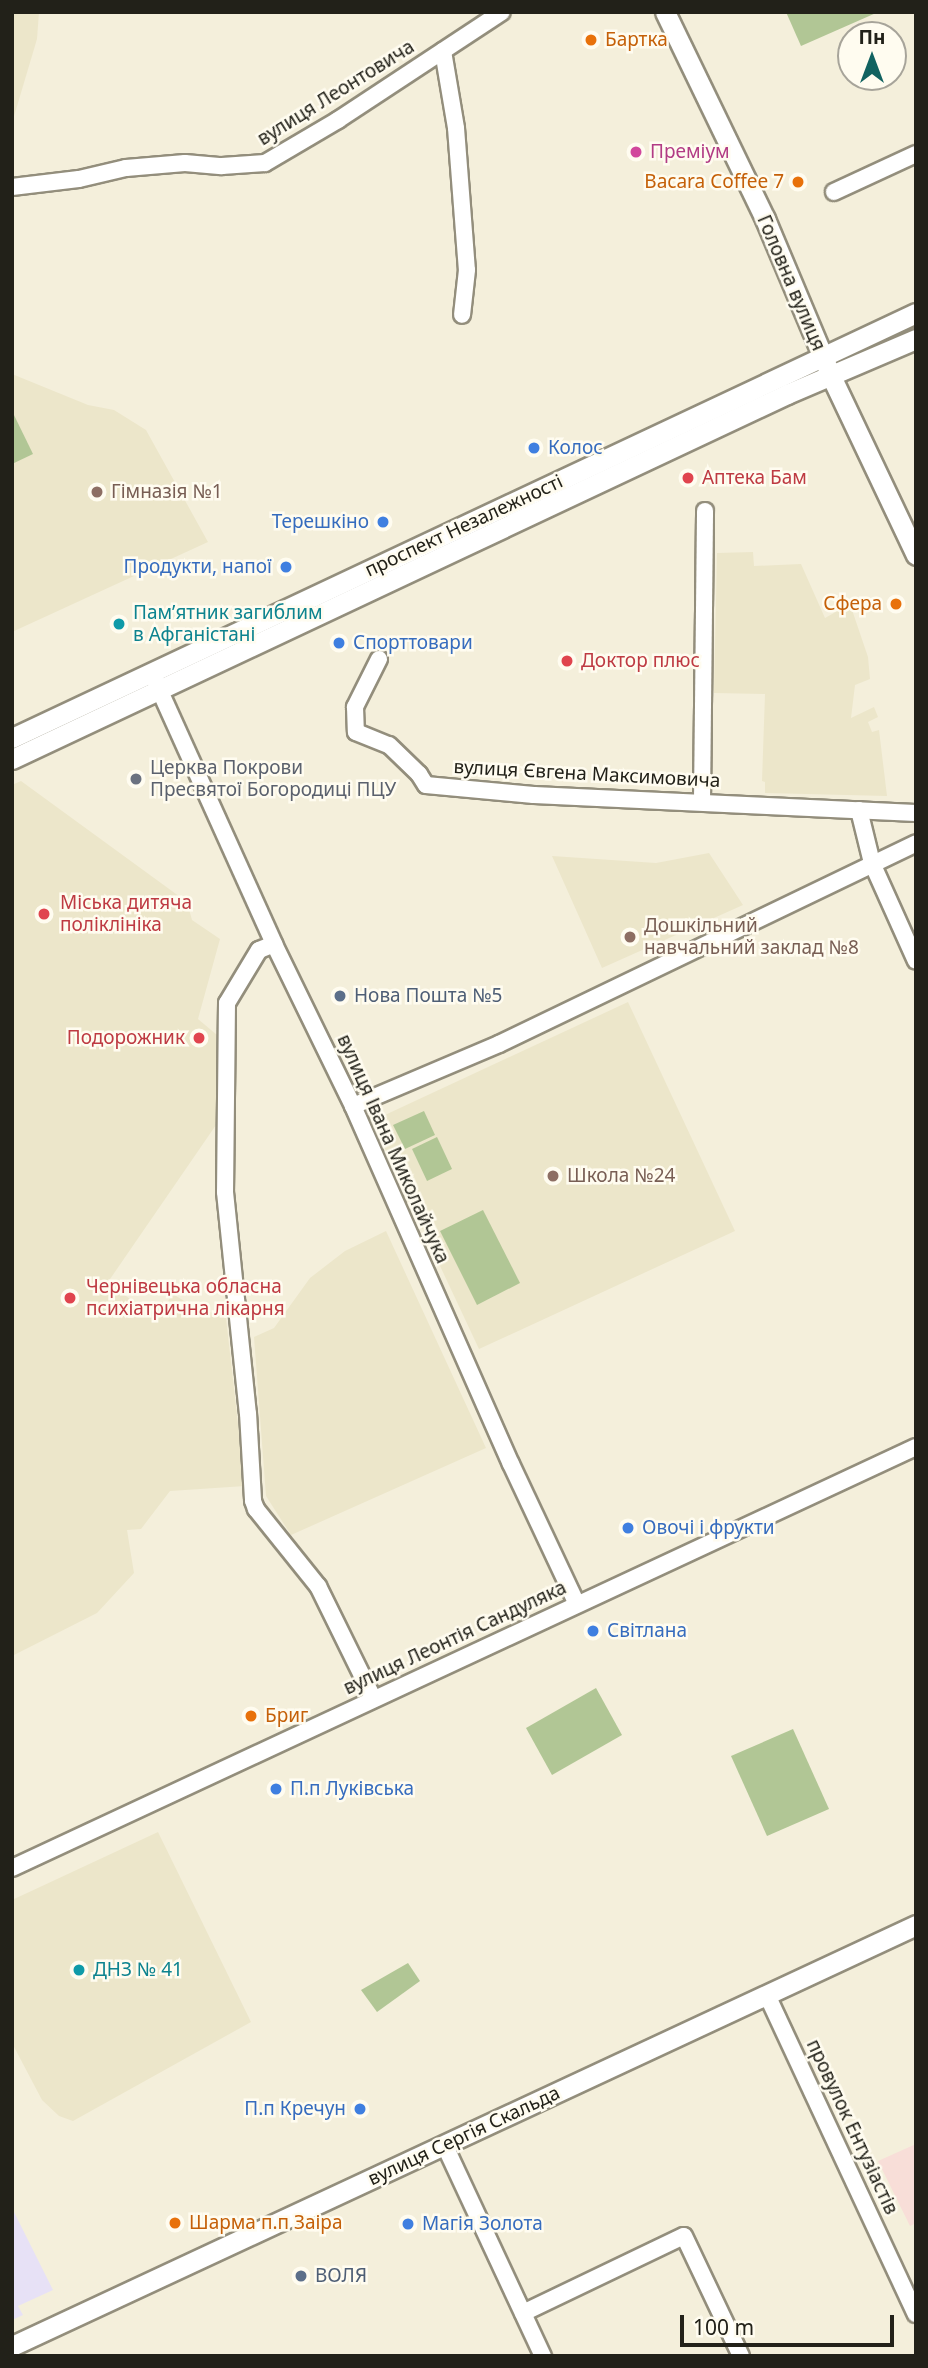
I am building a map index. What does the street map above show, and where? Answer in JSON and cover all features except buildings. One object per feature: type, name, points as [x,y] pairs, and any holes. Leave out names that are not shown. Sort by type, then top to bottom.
[{"type":"main road","name":"Головна вулиця","points":[[665,12],[765,219],[822,356],[916,555]]},
{"type":"main road","name":"проспект Незалежності","points":[[12,737],[916,313]]},
{"type":"main road","name":"проспект Незалежності","points":[[12,759],[161,692],[831,376],[916,339]]},
{"type":"main road","name":"вулиця Сергія Скальда","points":[[12,2346],[916,1925]]},
{"type":"street","name":"вулиця Леонтовича","points":[[12,187],[79,179],[126,168],[185,163],[222,166],[265,163],[502,12]]},
{"type":"street","points":[[443,51],[456,128],[467,270],[462,315]]},
{"type":"street","points":[[834,192],[916,154]]},
{"type":"street","points":[[702,801],[705,511]]},
{"type":"street","name":"вулиця Євгена Максимовича","points":[[379,659],[355,706],[356,732],[389,745],[419,774],[426,785],[534,795],[916,813]]},
{"type":"street","name":"вулиця Івана Миколайчука","points":[[152,673],[274,944],[353,1106],[506,1452],[577,1604]]},
{"type":"street","points":[[859,810],[872,863],[916,961]]},
{"type":"street","points":[[353,1106],[499,1044],[916,843]]},
{"type":"street","points":[[274,944],[260,950],[227,1003],[225,1192],[248,1413],[250,1478],[256,1509],[318,1586],[373,1698]]},
{"type":"street","name":"вулиця Леонтія Сандуляка","points":[[12,1868],[916,1447]]},
{"type":"street","name":"провулок Ентузіастів","points":[[767,1995],[916,2314]]},
{"type":"street","points":[[445,2146],[543,2356]]},
{"type":"street","points":[[523,2313],[684,2236],[741,2356]]},
{"type":"shaded area","points":[[12,12],[39,12],[37,39],[12,123]]},
{"type":"shaded area","name":"Гімназія №1","points":[[12,374],[88,405],[114,410],[146,430],[208,542],[12,632]]},
{"type":"shaded area","points":[[753,552],[754,566],[801,564],[825,618],[850,604],[868,657],[870,679],[855,685],[851,718],[874,707],[878,717],[868,722],[872,732],[879,730],[887,796],[765,793],[765,782],[762,781],[765,694],[714,693],[717,553]]},
{"type":"shaded area","points":[[21,781],[187,902],[192,920],[220,939],[198,1019],[217,1035],[216,1125],[108,1282],[148,1313],[163,1302],[166,1304],[173,1294],[189,1304],[226,1318],[245,1486],[170,1491],[141,1529],[127,1530],[134,1573],[97,1613],[12,1656],[12,785]]},
{"type":"shaded area","name":"Дошкільний навчальний заклад №8","points":[[709,853],[743,905],[602,968],[552,856],[656,863]]},
{"type":"shaded area","name":"Школа №24","points":[[628,1002],[735,1231],[479,1349],[372,1121]]},
{"type":"shaded area","points":[[386,1231],[486,1448],[291,1535],[266,1496],[254,1337],[274,1328],[310,1278],[345,1251]]},
{"type":"shaded area","points":[[158,1832],[251,2022],[73,2121],[59,2116],[42,2100],[12,2043],[12,1900]]},
{"type":"shaded area","points":[[916,2144],[916,2223],[910,2226],[878,2161]]},
{"type":"shaded area","points":[[12,2208],[53,2290],[18,2306],[23,2315],[12,2320]]},
{"type":"green space","points":[[786,12],[876,13],[858,21],[837,21],[837,30],[801,46]]},
{"type":"green space","points":[[12,414],[33,454],[12,464]]},
{"type":"green space","points":[[424,1111],[435,1135],[405,1149],[393,1125]]},
{"type":"green space","points":[[437,1137],[452,1169],[427,1181],[412,1149]]},
{"type":"green space","points":[[483,1210],[520,1283],[477,1305],[440,1231]]},
{"type":"green space","points":[[596,1688],[622,1735],[552,1775],[526,1728]]},
{"type":"green space","points":[[793,1729],[829,1809],[767,1836],[731,1756]]},
{"type":"green space","points":[[408,1963],[420,1981],[377,2012],[361,1990]]},
{"type":"place","name":"Бартка","points":[[591,40]]},
{"type":"place","name":"Преміум","points":[[636,152]]},
{"type":"place","name":"Bacara Coffee 7","points":[[798,182]]},
{"type":"place","name":"Колос","points":[[534,448]]},
{"type":"place","name":"Аптека Бам","points":[[688,478]]},
{"type":"place","name":"Гімназія №1","points":[[97,492]]},
{"type":"place","name":"Терешкіно","points":[[383,522]]},
{"type":"place","name":"Продукти, напої","points":[[286,567]]},
{"type":"place","name":"Сфера","points":[[896,604]]},
{"type":"place","name":"Пам’ятник загиблим в Афганістані","points":[[119,624]]},
{"type":"place","name":"Спорттовари","points":[[339,643]]},
{"type":"place","name":"Доктор плюс","points":[[567,661]]},
{"type":"place","name":"Церква Покрови Пресвятої Богородиці ПЦУ","points":[[136,779]]},
{"type":"place","name":"Міська дитяча поліклініка","points":[[44,914]]},
{"type":"place","name":"Дошкільний навчальний заклад №8","points":[[630,937]]},
{"type":"place","name":"Нова Пошта №5","points":[[340,996]]},
{"type":"place","name":"Подорожник","points":[[199,1038]]},
{"type":"place","name":"Школа №24","points":[[553,1176]]},
{"type":"place","name":"Чернівецька обласна психіатрична лікарня","points":[[70,1298]]},
{"type":"place","name":"Овочі і фрукти","points":[[628,1528]]},
{"type":"place","name":"Світлана","points":[[593,1631]]},
{"type":"place","name":"Бриг","points":[[251,1716]]},
{"type":"place","name":"П.п Луківська","points":[[276,1789]]},
{"type":"place","name":"ДНЗ № 41","points":[[79,1970]]},
{"type":"place","name":"П.п Кречун","points":[[360,2109]]},
{"type":"place","name":"Шарма п.п Заіра","points":[[175,2223]]},
{"type":"place","name":"Магія Золота","points":[[408,2224]]},
{"type":"place","name":"ВОЛЯ","points":[[301,2276]]}]
